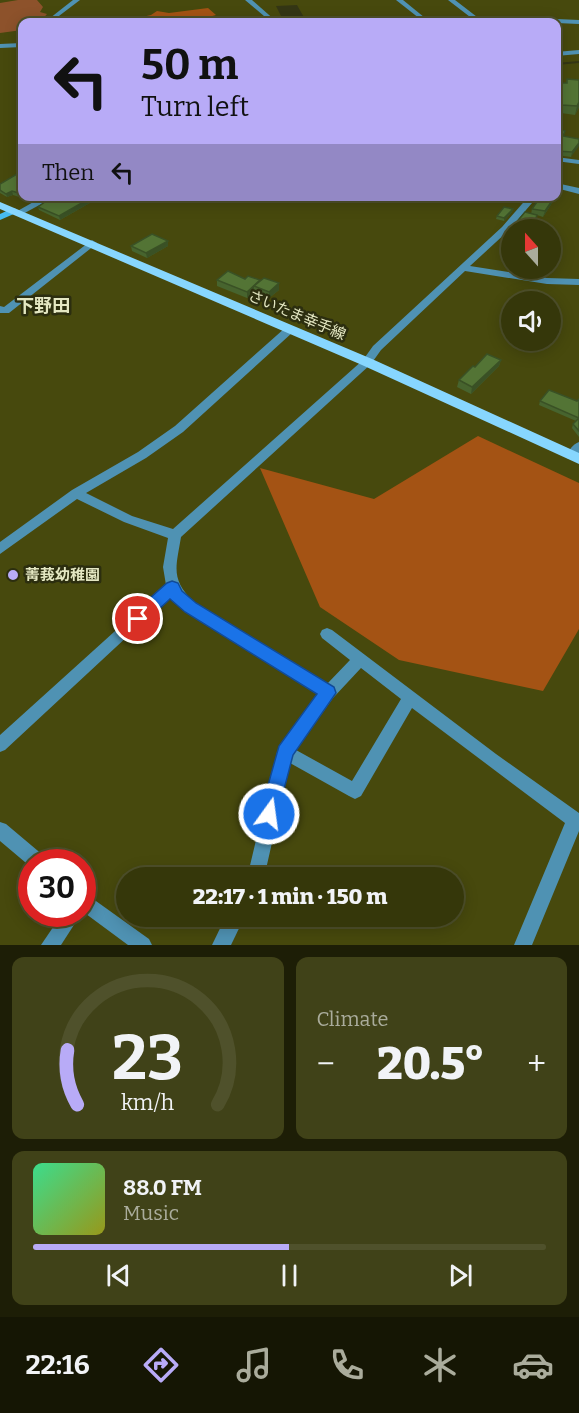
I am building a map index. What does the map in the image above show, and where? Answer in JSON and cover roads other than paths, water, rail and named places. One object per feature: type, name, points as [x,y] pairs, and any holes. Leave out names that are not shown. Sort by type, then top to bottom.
[{"type":"main road","name":"さいたま幸手線","points":[[0,205],[577,454]]},
{"type":"street","points":[[53,18],[77,0]]},
{"type":"street","points":[[248,0],[269,18]]},
{"type":"street","points":[[399,0],[422,18]]},
{"type":"street","points":[[451,0],[471,18]]},
{"type":"street","points":[[561,21],[579,22]]},
{"type":"street","points":[[0,46],[18,45]]},
{"type":"street","points":[[561,54],[579,52]]},
{"type":"street","points":[[561,160],[579,162]]},
{"type":"street","points":[[561,186],[579,191]]},
{"type":"street","points":[[0,217],[40,201]]},
{"type":"street","points":[[328,693],[190,607],[176,595],[169,580],[175,535],[367,362],[377,348],[506,229],[530,201]]},
{"type":"street","points":[[0,309],[5,311],[92,243]]},
{"type":"street","points":[[464,267],[547,281],[579,282]]},
{"type":"street","points":[[0,549],[76,493],[142,455],[179,429],[289,330]]},
{"type":"street","points":[[76,493],[128,519],[175,535]]},
{"type":"street","points":[[0,745],[172,587]]},
{"type":"street","points":[[327,634],[577,821],[524,945]]},
{"type":"street","points":[[258,867],[285,752],[328,693],[360,660]]},
{"type":"street","points":[[285,752],[355,791],[410,698]]},
{"type":"street","points":[[0,830],[23,849]]},
{"type":"street","points":[[96,910],[143,945]]},
{"type":"street","points":[[50,945],[63,927]]},
{"type":"street","points":[[221,945],[230,927]]},
{"type":"waterway","points":[[561,64],[579,62]]},
{"type":"place","name":"菁莪幼稚園","points":[[13,575]]},
{"type":"district","name":"下野田","points":[[43,306]]}]
